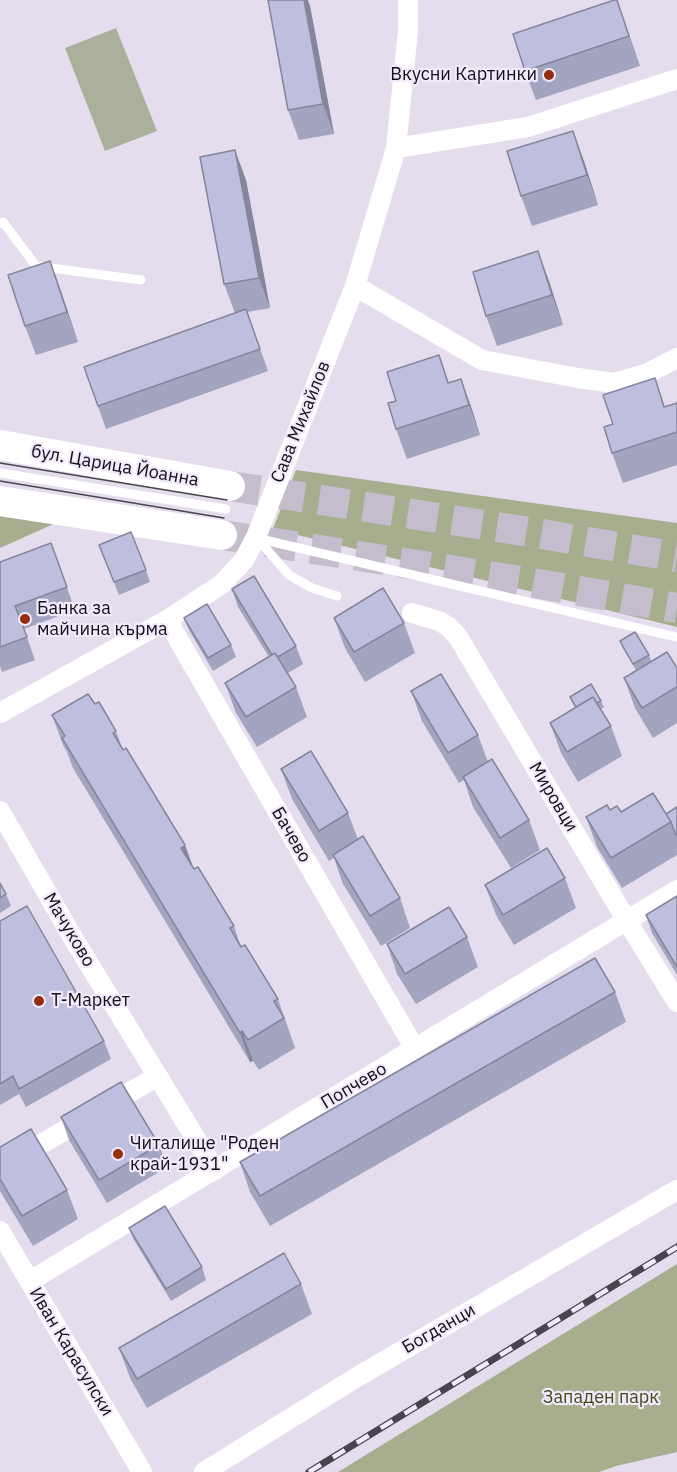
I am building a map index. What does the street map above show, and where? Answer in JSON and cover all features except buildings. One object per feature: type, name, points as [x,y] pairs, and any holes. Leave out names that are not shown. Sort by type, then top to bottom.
[{"type":"main road","name":"бул. Царица Йоанна","points":[[0,445],[226,510]]},
{"type":"main road","points":[[0,501],[226,510]]},
{"type":"street","name":"Сава Михайлов","points":[[0,713],[167,620],[222,584],[244,560],[256,537],[355,286],[396,148],[408,31],[408,0]]},
{"type":"street","points":[[396,148],[528,127],[677,79]]},
{"type":"street","points":[[355,286],[482,360],[578,378],[614,382],[646,374],[677,358]]},
{"type":"street","name":"Мировци","points":[[412,613],[439,621],[449,627],[458,637],[677,1002]]},
{"type":"street","name":"Бачево","points":[[167,620],[415,1049]]},
{"type":"street","name":"Мачуково","points":[[0,811],[215,1170]]},
{"type":"street","name":"Попчево","points":[[30,1281],[677,890]]},
{"type":"street","points":[[0,1168],[158,1076]]},
{"type":"street","name":"Богданци","points":[[204,1472],[357,1377],[677,1190]]},
{"type":"street","name":"Иван Карасулски","points":[[0,1231],[142,1472]]},
{"type":"lane","points":[[0,223],[3,222],[36,266],[141,279]]},
{"type":"lane","points":[[0,473],[226,510]]},
{"type":"lane","points":[[256,537],[289,575],[312,588],[337,597]]},
{"type":"lane","points":[[256,537],[677,637]]},
{"type":"green space","points":[[116,28],[157,131],[105,151],[65,48]]},
{"type":"green space","points":[[296,470],[677,523],[677,627],[273,529]]},
{"type":"green space","points":[[0,514],[58,522],[0,548]]},
{"type":"green space","name":"Западен парк","points":[[677,1264],[677,1452],[599,1472],[338,1472]]},
{"type":"tunnel","points":[[230,486],[677,557]]},
{"type":"tunnel","points":[[222,535],[528,582],[677,608]]},
{"type":"tram line","points":[[0,463],[227,500]]},
{"type":"tram line","points":[[0,481],[224,518]]},
{"type":"railway","points":[[309,1472],[677,1247]]},
{"type":"place","name":"Вкусни Картинки","points":[[549,75]]},
{"type":"place","name":"Банка за майчина кърма","points":[[25,619]]},
{"type":"place","name":"Т-Маркет","points":[[39,1001]]},
{"type":"place","name":"Читалище \"Роден край-1931\"","points":[[118,1154]]}]
